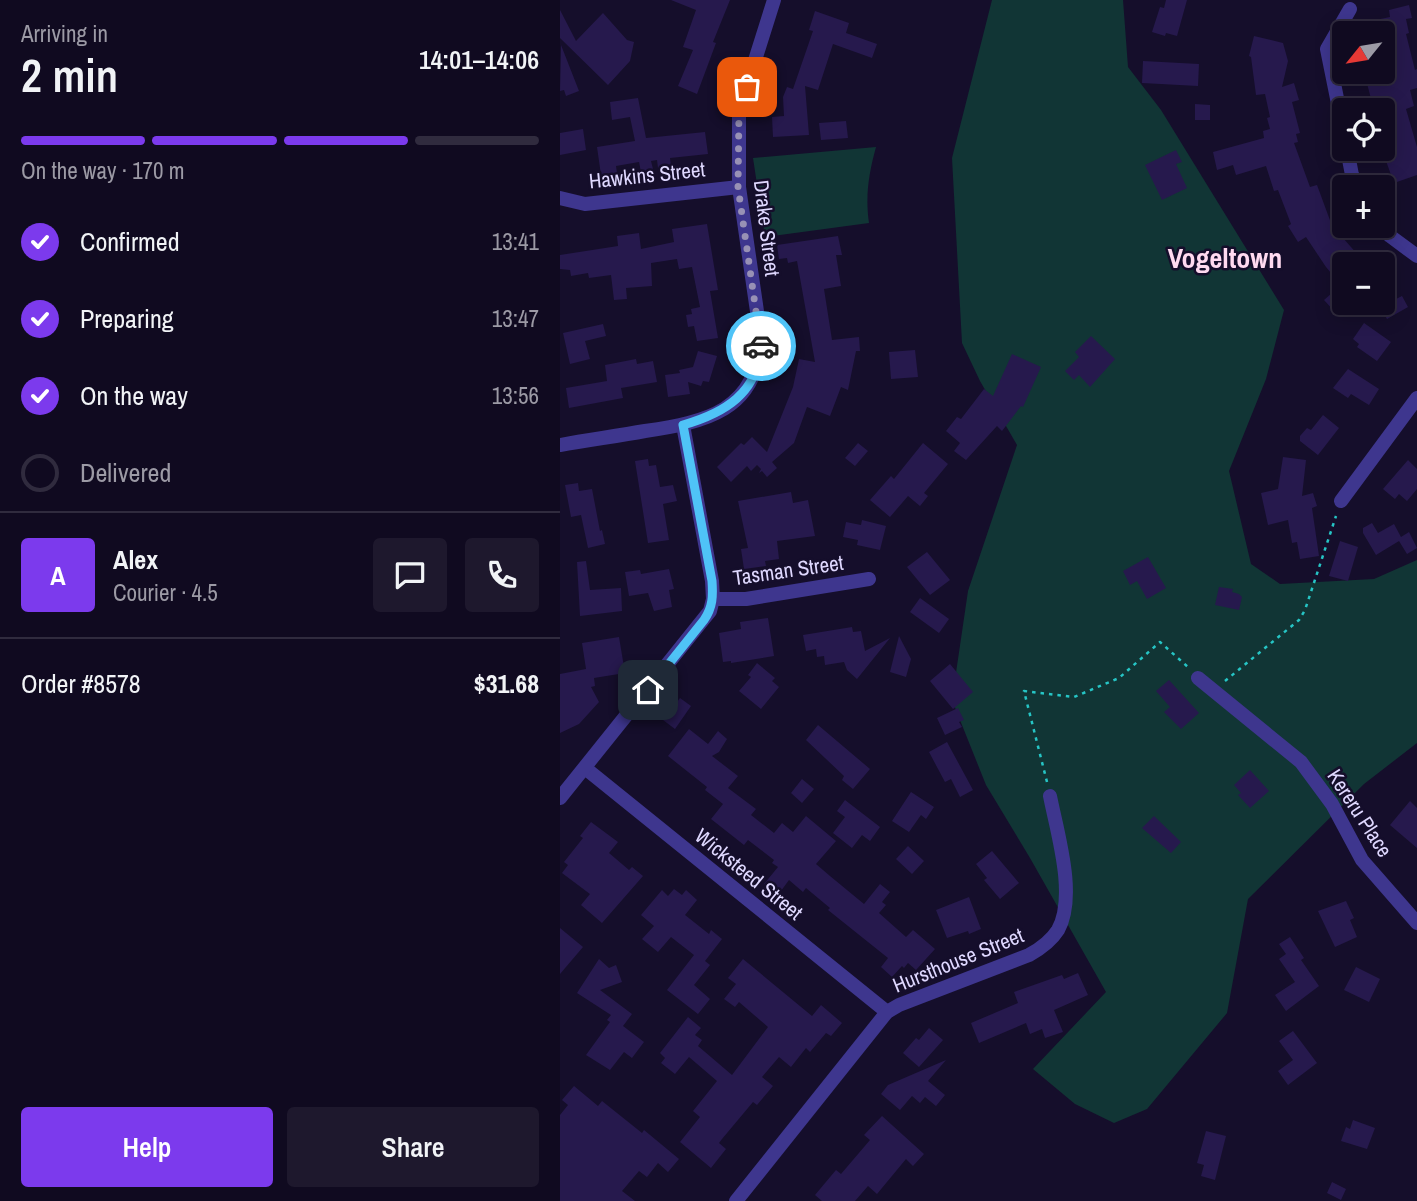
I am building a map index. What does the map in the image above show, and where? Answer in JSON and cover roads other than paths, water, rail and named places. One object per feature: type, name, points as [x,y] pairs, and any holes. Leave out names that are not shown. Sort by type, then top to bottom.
[{"type":"street","name":"Drake Street","points":[[560,445],[705,419],[733,402],[752,380],[760,360],[761,339],[738,187],[739,111],[775,0]]},
{"type":"street","points":[[1337,98],[1327,49],[1350,9]]},
{"type":"street","name":"Hawkins Street","points":[[560,198],[585,204],[738,187]]},
{"type":"street","points":[[1393,238],[1417,256]]},
{"type":"street","points":[[1341,501],[1417,398]]},
{"type":"street","points":[[560,798],[696,632],[710,611],[713,599],[712,581],[683,425]]},
{"type":"street","name":"Tasman Street","points":[[713,599],[746,599],[869,579]]},
{"type":"street","name":"Kereru Place","points":[[1198,678],[1301,762],[1332,804],[1362,860],[1417,923]]},
{"type":"street","name":"Wicksteed Street","points":[[585,768],[887,1012]]},
{"type":"street","name":"Hursthouse Street","points":[[736,1201],[887,1012],[1029,954],[1039,949],[1056,933],[1065,910],[1064,868],[1050,796]]},
{"type":"district","name":"Vogeltown","points":[[1225,258]]}]
